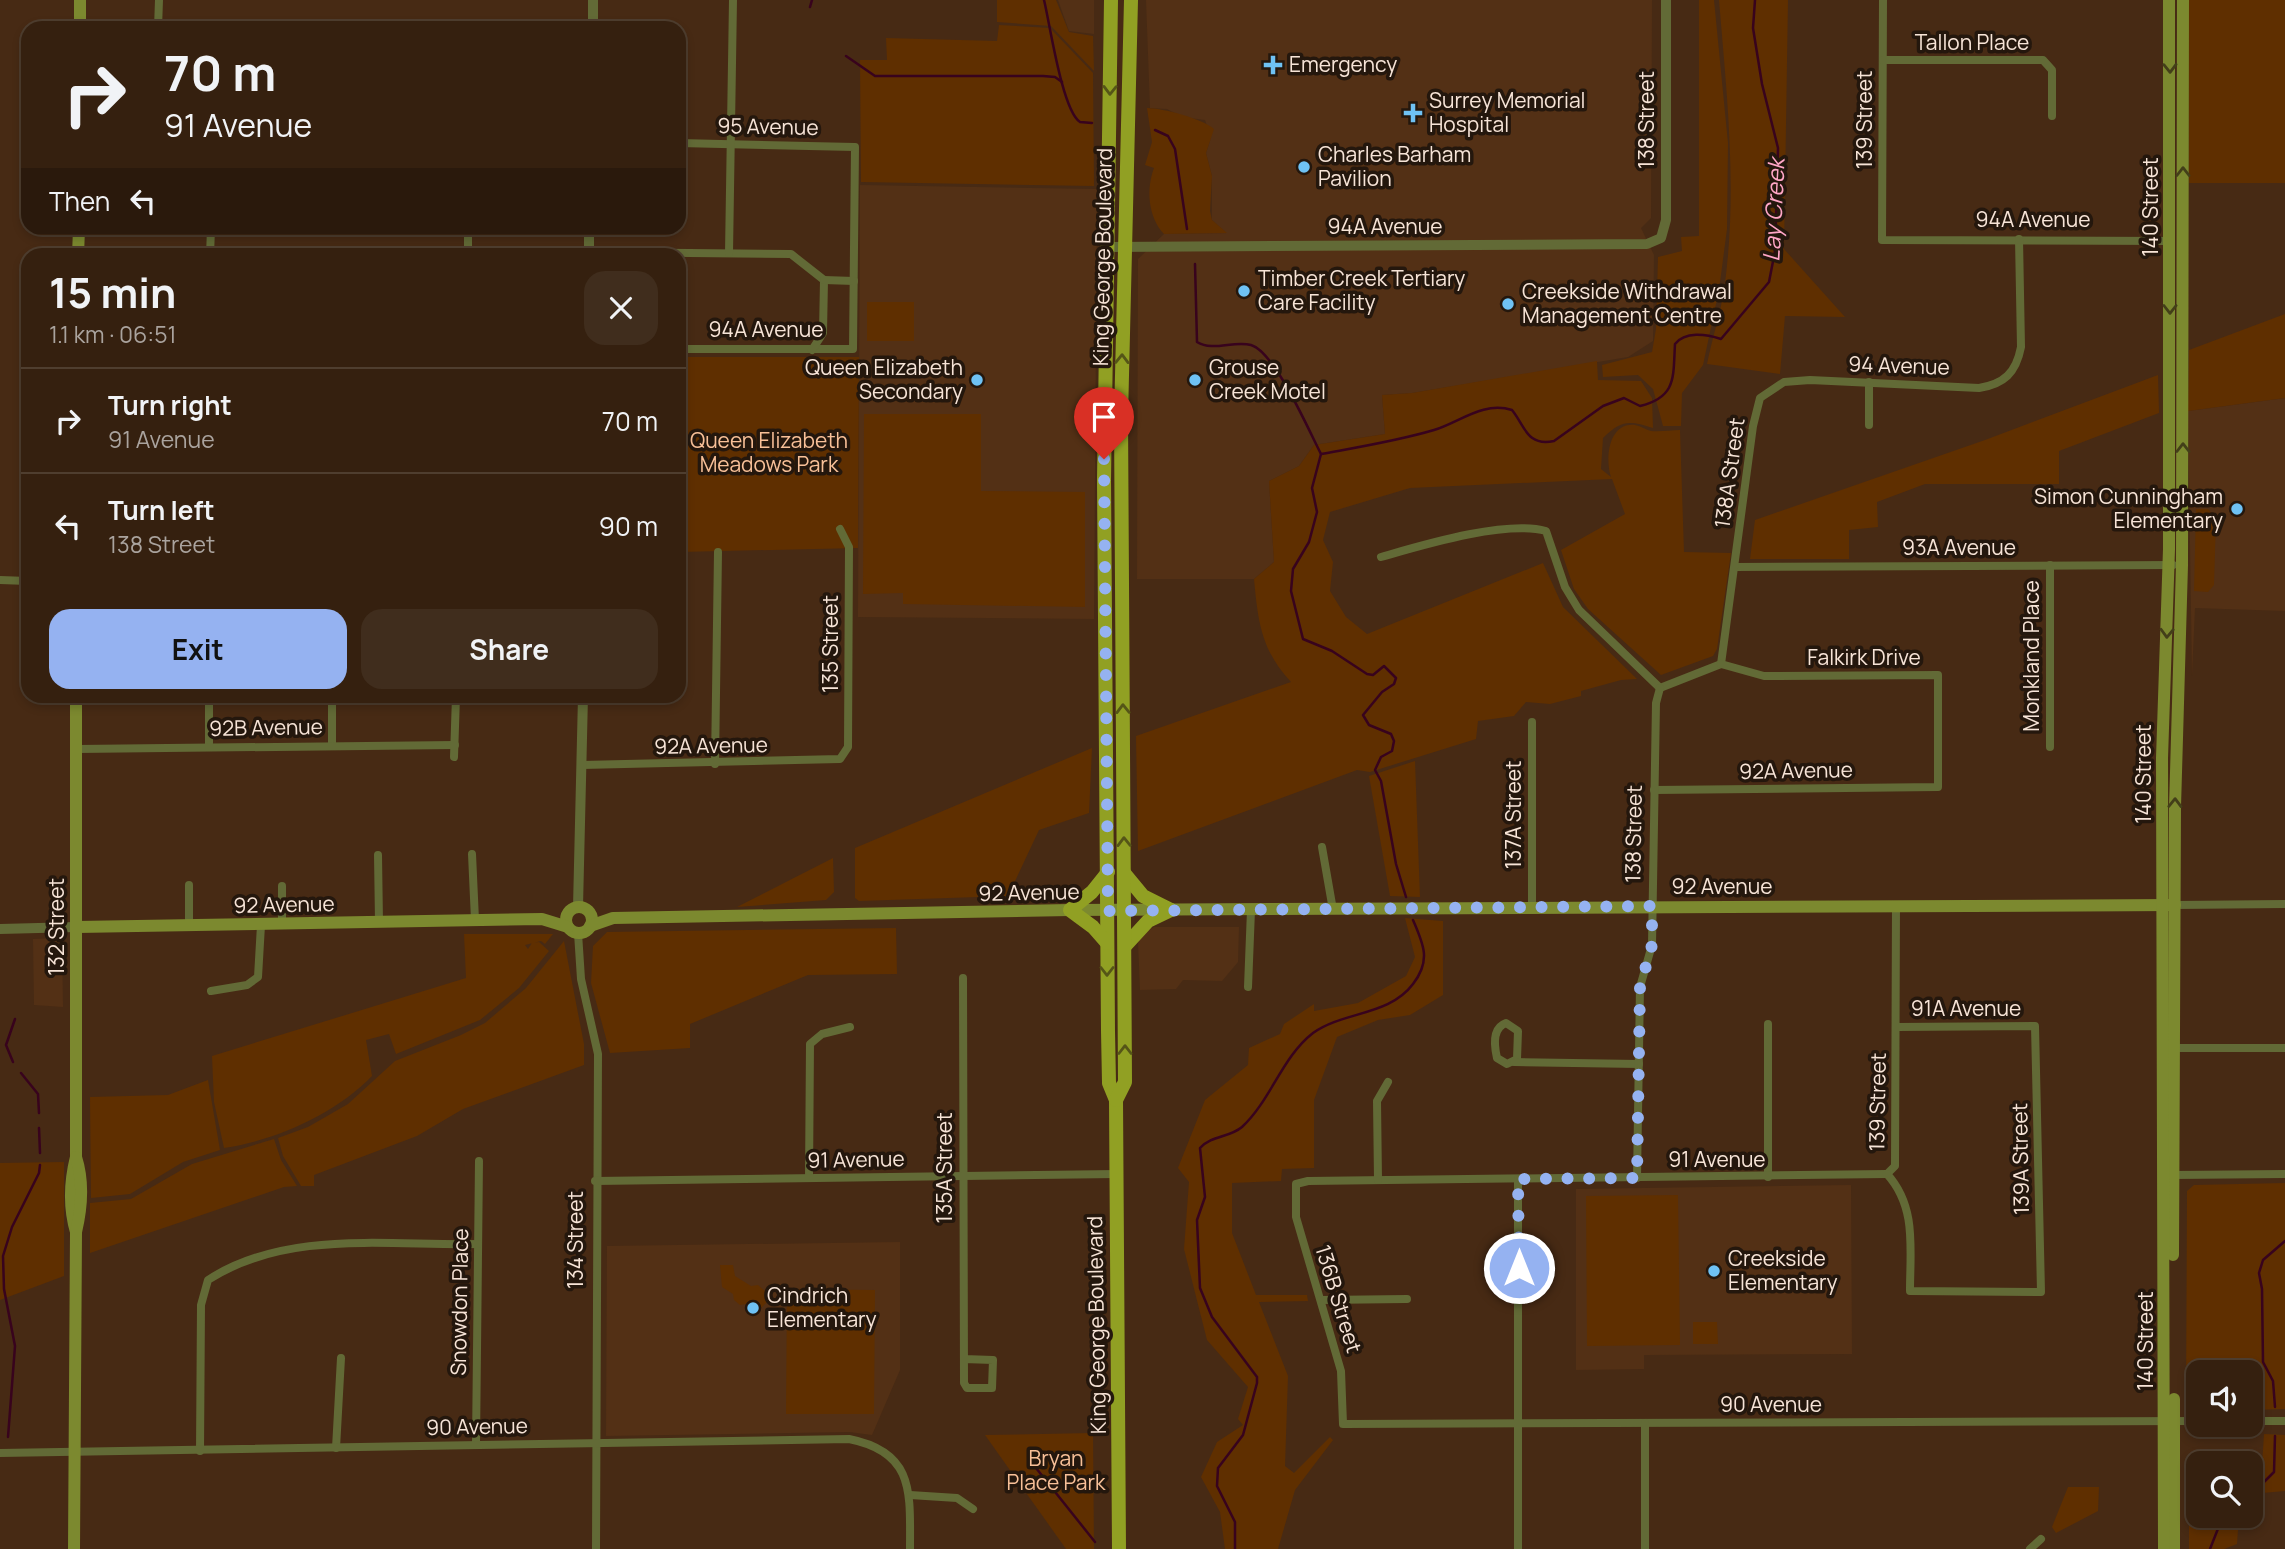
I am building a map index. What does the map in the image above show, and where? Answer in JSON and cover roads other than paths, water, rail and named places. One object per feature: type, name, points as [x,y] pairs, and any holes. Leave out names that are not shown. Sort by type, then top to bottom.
[{"type":"main road","points":[[80,0],[80,21]]},
{"type":"main road","name":"King George Boulevard","points":[[1111,0],[1104,480],[1107,943],[1109,1083],[1116,1100],[1119,1549]]},
{"type":"main road","name":"King George Boulevard","points":[[1116,1100],[1125,1082],[1121,470],[1131,0]]},
{"type":"main road","name":"140 Street","points":[[2169,0],[2177,241]]},
{"type":"main road","name":"140 Street","points":[[2174,1549],[2162,1120],[2169,905],[2177,241],[2183,0]]},
{"type":"main road","name":"132 Street","points":[[74,1549],[76,1233],[80,1214],[81,1174],[76,1157],[76,703]]},
{"type":"main road","points":[[1107,943],[1087,921],[1070,910],[1092,892],[1108,872]]},
{"type":"main road","points":[[1124,873],[1143,896],[1171,911]]},
{"type":"main road","name":"140 Street","points":[[2164,1549],[2170,1422],[2174,1048],[2169,905]]},
{"type":"main road","name":"92 Avenue","points":[[613,918],[1070,910],[2169,905]]},
{"type":"main road","points":[[542,919],[578,911],[613,918]]},
{"type":"main road","points":[[578,911],[578,928]]},
{"type":"main road","points":[[578,911],[578,928]]},
{"type":"main road","points":[[1125,946],[1148,921],[1171,911]]},
{"type":"main road","points":[[578,928],[613,918]]},
{"type":"main road","name":"92 Avenue","points":[[77,927],[542,919],[578,928]]},
{"type":"main road","points":[[2162,1120],[2167,1131],[2167,1170],[2173,1175]]},
{"type":"street","points":[[158,21],[159,0]]},
{"type":"street","points":[[593,0],[593,21]]},
{"type":"street","points":[[729,253],[733,0]]},
{"type":"street","name":"138 Street","points":[[1661,238],[1666,220],[1666,0]]},
{"type":"street","name":"139 Street","points":[[1882,240],[1883,0]]},
{"type":"street","name":"Tallon Place","points":[[1883,60],[2043,61],[2053,70],[2052,116]]},
{"type":"street","name":"95 Avenue","points":[[686,143],[855,147],[854,281]]},
{"type":"street","name":"94A Avenue","points":[[1107,247],[1647,244],[1661,238]]},
{"type":"street","name":"94 Avenue","points":[[1770,389],[1784,382],[1810,380],[1987,386],[2004,380],[2018,363],[2021,347],[2020,239]]},
{"type":"street","name":"94A Avenue","points":[[1882,240],[2177,241]]},
{"type":"street","points":[[686,253],[791,254],[824,280],[854,281]]},
{"type":"street","points":[[812,350],[823,333],[824,280]]},
{"type":"street","name":"94A Avenue","points":[[686,349],[853,349],[854,281]]},
{"type":"street","points":[[1869,382],[1869,425]]},
{"type":"street","name":"138A Street","points":[[1721,664],[1753,426],[1760,398],[1770,389]]},
{"type":"street","points":[[1381,557],[1461,537],[1529,527],[1546,531],[1565,587],[1579,610],[1660,688],[1721,664]]},
{"type":"street","name":"135 Street","points":[[840,529],[849,547],[848,747],[840,760]]},
{"type":"street","points":[[715,764],[718,552]]},
{"type":"street","name":"Monkland Place","points":[[2050,565],[2050,747]]},
{"type":"street","name":"93A Avenue","points":[[1735,567],[2175,565]]},
{"type":"street","points":[[0,580],[21,581]]},
{"type":"street","name":"Falkirk Drive","points":[[1721,664],[1764,676],[1938,675],[1938,787]]},
{"type":"street","name":"138 Street","points":[[1637,1178],[1640,987],[1652,945],[1656,703],[1660,688]]},
{"type":"street","points":[[209,703],[209,746]]},
{"type":"street","points":[[332,703],[332,744]]},
{"type":"street","points":[[454,757],[456,703]]},
{"type":"street","points":[[578,911],[583,703]]},
{"type":"street","name":"137A Street","points":[[1532,722],[1532,908]]},
{"type":"street","name":"92B Avenue","points":[[77,749],[332,744],[455,745]]},
{"type":"street","name":"92A Avenue","points":[[582,765],[840,760]]},
{"type":"street","name":"92A Avenue","points":[[1654,790],[1938,787]]},
{"type":"street","points":[[1322,847],[1333,910]]},
{"type":"street","points":[[472,854],[475,920]]},
{"type":"street","points":[[378,855],[379,922]]},
{"type":"street","points":[[189,885],[189,925]]},
{"type":"street","points":[[282,886],[282,924]]},
{"type":"street","name":"92 Avenue","points":[[2169,905],[2285,904]]},
{"type":"street","name":"139 Street","points":[[1896,905],[1895,1166],[1887,1174],[1903,1195],[1908,1209],[1910,1291]]},
{"type":"street","points":[[1248,987],[1251,910]]},
{"type":"street","points":[[211,992],[247,985],[258,977],[261,925]]},
{"type":"street","name":"92 Avenue","points":[[0,929],[77,927]]},
{"type":"street","name":"134 Street","points":[[578,928],[581,979],[598,1054],[596,1549]]},
{"type":"street","name":"135A Street","points":[[963,978],[962,1175],[964,1359],[965,1386],[992,1388],[993,1360],[964,1359]]},
{"type":"street","points":[[1514,1062],[1519,1052],[1518,1031],[1510,1024],[1503,1024],[1495,1033],[1495,1054],[1503,1063],[1639,1064]]},
{"type":"street","points":[[1768,1024],[1768,1177]]},
{"type":"street","name":"91A Avenue","points":[[1897,1027],[2035,1026]]},
{"type":"street","name":"139A Street","points":[[1910,1291],[2041,1292],[2035,1026]]},
{"type":"street","points":[[809,1178],[810,1044],[822,1034],[850,1027]]},
{"type":"street","points":[[2174,1048],[2285,1048]]},
{"type":"street","points":[[1378,1180],[1377,1101],[1388,1082]]},
{"type":"street","name":"Snowdon Place","points":[[476,1444],[479,1161]]},
{"type":"street","name":"91 Avenue","points":[[596,1181],[1117,1174]]},
{"type":"street","name":"91 Avenue","points":[[1296,1184],[1308,1181],[1887,1174]]},
{"type":"street","points":[[2173,1175],[2285,1174]]},
{"type":"street","points":[[1518,1179],[1518,1549]]},
{"type":"street","name":"136B Street","points":[[1296,1184],[1296,1217],[1341,1371],[1343,1424]]},
{"type":"street","points":[[200,1451],[201,1305],[208,1280],[246,1261],[300,1245],[478,1244]]},
{"type":"street","points":[[1321,1300],[1407,1299]]},
{"type":"street","points":[[336,1448],[341,1358]]},
{"type":"street","name":"90 Avenue","points":[[1343,1424],[2186,1422]]},
{"type":"street","points":[[2263,1422],[2285,1422]]},
{"type":"street","points":[[1645,1423],[1645,1549]]},
{"type":"street","name":"90 Avenue","points":[[0,1453],[849,1439],[878,1447],[899,1466],[910,1495]]},
{"type":"street","points":[[910,1549],[910,1495],[957,1499],[973,1508]]},
{"type":"street","points":[[2030,1549],[2042,1539]]},
{"type":"waterway","points":[[810,7],[812,0]]},
{"type":"waterway","points":[[1044,0],[1068,101],[1080,122],[1092,123]]},
{"type":"waterway","name":"Lay Creek","points":[[1321,454],[1420,434],[1491,408],[1512,410],[1532,438],[1545,442],[1554,441],[1603,406],[1624,398],[1640,406],[1661,397],[1671,384],[1675,344],[1679,340],[1690,335],[1721,339],[1769,282],[1775,251],[1778,148],[1762,84],[1753,28],[1755,0]]},
{"type":"waterway","points":[[846,56],[875,76],[1043,76],[1055,77],[1062,82]]},
{"type":"waterway","points":[[1155,130],[1168,136],[1175,149],[1187,229]]},
{"type":"waterway","points":[[1195,264],[1197,342],[1210,346],[1244,344],[1260,351],[1281,376],[1321,454],[1312,488],[1317,512],[1309,542],[1293,569],[1291,591],[1303,639],[1332,651],[1367,674],[1373,675],[1384,666],[1396,678],[1394,684],[1382,692],[1363,715],[1369,725],[1391,734],[1394,741],[1392,751],[1381,757],[1375,770],[1381,781],[1396,864],[1406,897]]},
{"type":"waterway","points":[[1235,1549],[1235,1522],[1217,1486],[1218,1468],[1243,1435],[1257,1377],[1212,1317],[1200,1288],[1197,1220],[1205,1197],[1200,1148],[1242,1127],[1261,1104],[1293,1054],[1313,1033],[1325,1026],[1392,1002],[1413,984],[1419,976],[1424,960],[1420,937],[1413,920]]},
{"type":"waterway","points":[[13,1062],[6,1045],[15,1019]]},
{"type":"waterway","points":[[21,1073],[38,1094],[39,1113]]},
{"type":"waterway","points":[[39,1128],[40,1153]]},
{"type":"waterway","points":[[8,1437],[15,1346],[4,1289],[3,1256],[12,1227],[39,1173],[40,1165]]},
{"type":"waterway","points":[[2275,1407],[2273,1381],[2263,1362],[2262,1289],[2259,1273],[2263,1260],[2285,1241]]},
{"type":"waterway","points":[[2263,1483],[2274,1472],[2275,1436]]},
{"type":"waterway","points":[[1036,1468],[1095,1542]]},
{"type":"waterway","points":[[2210,1549],[2218,1528]]},
{"type":"place","name":"Emergency","points":[[1273,65]]},
{"type":"place","name":"Surrey Memorial Hospital","points":[[1413,113]]},
{"type":"place","name":"Charles Barham Pavilion","points":[[1304,167]]},
{"type":"place","name":"Timber Creek Tertiary Care Facility","points":[[1244,291]]},
{"type":"place","name":"Creekside Withdrawal Management Centre","points":[[1508,304]]},
{"type":"place","name":"Queen Elizabeth Secondary","points":[[977,380]]},
{"type":"place","name":"Grouse Creek Motel","points":[[1195,380]]},
{"type":"place","name":"Simon Cunningham Elementary","points":[[2237,509]]},
{"type":"place","name":"Creekside Elementary","points":[[1714,1271]]},
{"type":"place","name":"Cindrich Elementary","points":[[753,1308]]},
{"type":"park label","name":"Queen Elizabeth Meadows Park","points":[[769,453]]},
{"type":"park label","name":"Bryan Place Park","points":[[1056,1471]]}]
